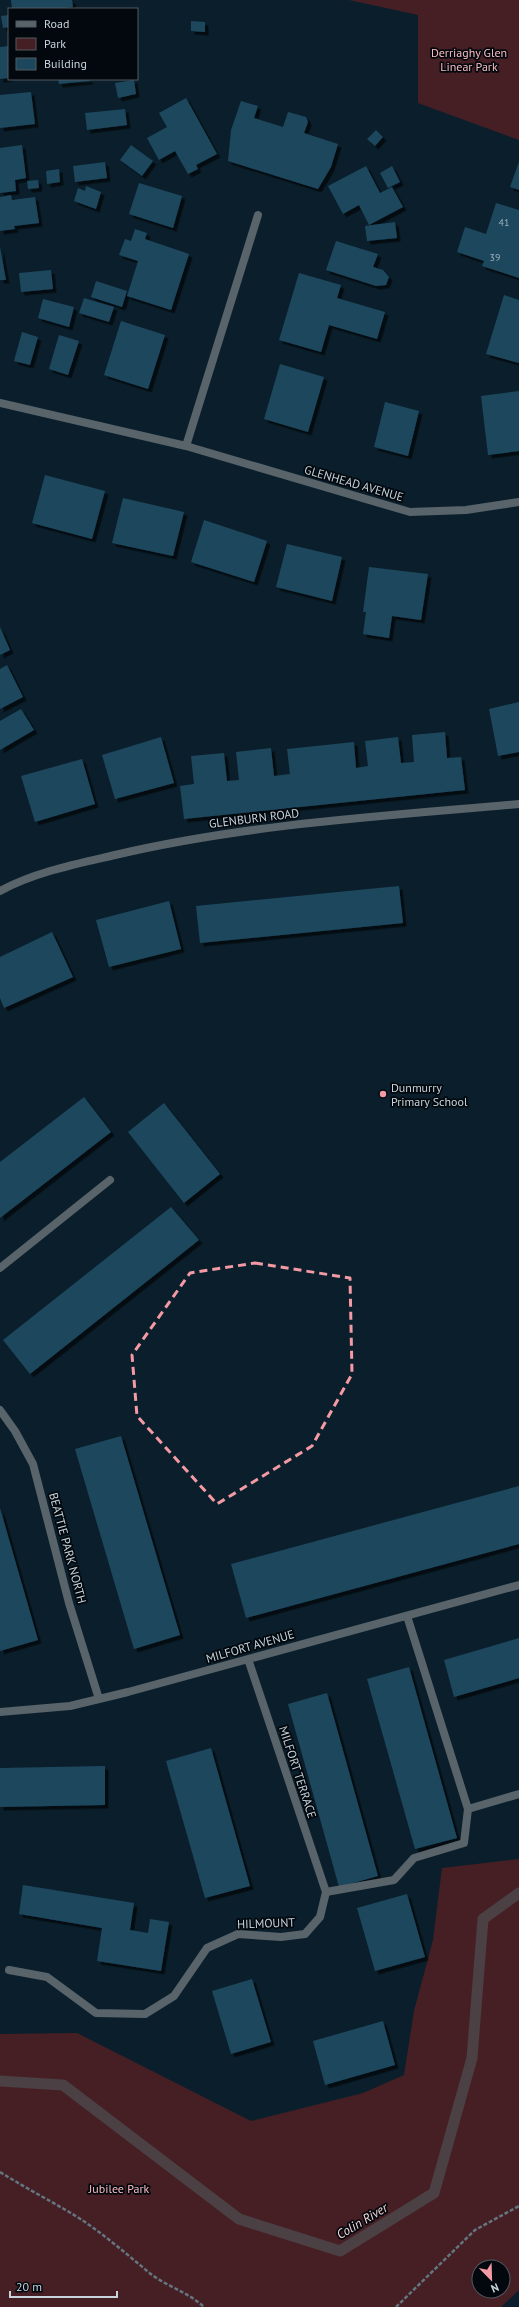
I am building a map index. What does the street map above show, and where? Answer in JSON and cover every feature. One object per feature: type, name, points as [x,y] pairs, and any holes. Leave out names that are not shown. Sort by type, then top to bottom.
[{"type":"street","points":[[186,446],[258,215]]},
{"type":"street","name":"GLENHEAD AVENUE","points":[[0,403],[186,446],[410,512],[466,510],[519,502]]},
{"type":"street","name":"GLENBURN ROAD","points":[[0,890],[62,867],[223,833],[519,804]]},
{"type":"street","points":[[0,1268],[110,1180]]},
{"type":"street","name":"BEATTIE PARK NORTH","points":[[0,1410],[18,1436],[33,1464],[69,1603],[98,1699]]},
{"type":"street","name":"MILFORT AVENUE","points":[[0,1712],[70,1706],[519,1585]]},
{"type":"street","points":[[326,1892],[394,1880],[414,1858],[464,1843],[468,1809],[407,1616]]},
{"type":"street","name":"MILFORT TERRACE","points":[[248,1659],[326,1892]]},
{"type":"street","points":[[468,1809],[519,1794]]},
{"type":"street","name":"HILMOUNT","points":[[9,1970],[47,1978],[96,2012],[145,2014],[174,1996],[207,1948],[238,1934],[281,1937],[305,1934],[320,1917],[326,1892]]},
{"type":"path","points":[[0,2172],[64,2209],[109,2240],[166,2284],[194,2298],[204,2307]]},
{"type":"path","points":[[396,2307],[475,2230],[519,2206]]},
{"type":"highlighted area","points":[[255,1263],[350,1278],[352,1374],[312,1446],[217,1504],[137,1416],[132,1355],[190,1273]]},
{"type":"green space","name":"Derriaghy Glen Linear Park","points":[[349,0],[519,0],[519,140],[418,103],[418,15]]},
{"type":"green space","name":"Jubilee Park","points":[[519,1859],[519,2290],[511,2298],[511,2259],[471,2259],[471,2299],[509,2299],[501,2307],[0,2307],[0,2034],[77,2033],[251,2121],[363,2093],[404,2075],[414,2011],[433,1940],[442,1868]]},
{"type":"building","points":[[11,0],[72,0],[73,7],[65,8],[12,8]]},
{"type":"building","points":[[8,15],[8,27],[3,28],[1,16]]},
{"type":"building","points":[[191,21],[205,22],[205,32],[191,31]]},
{"type":"building","points":[[8,46],[8,78],[0,79],[0,47]]},
{"type":"building","points":[[58,80],[90,81],[59,84]]},
{"type":"building","points":[[134,80],[136,94],[118,98],[115,83]]},
{"type":"building","points":[[31,92],[35,124],[0,128],[0,95]]},
{"type":"building","points":[[186,98],[217,154],[196,165],[198,169],[188,174],[175,151],[159,160],[147,138],[167,127],[159,113]]},
{"type":"building","points":[[241,101],[258,106],[254,118],[283,127],[288,112],[306,117],[308,122],[304,133],[338,144],[331,167],[318,189],[228,161],[231,130]]},
{"type":"building","points":[[125,109],[127,125],[87,130],[85,113]]},
{"type":"building","points":[[376,130],[383,137],[375,146],[367,139]]},
{"type":"building","points":[[22,145],[26,178],[15,180],[16,191],[0,193],[0,148]]},
{"type":"building","points":[[131,145],[153,161],[142,176],[120,160]]},
{"type":"building","points":[[105,162],[107,178],[75,182],[73,166]]},
{"type":"building","points":[[519,162],[519,190],[510,187]]},
{"type":"building","points":[[366,166],[380,193],[392,187],[403,207],[369,225],[359,205],[343,214],[328,186]]},
{"type":"building","points":[[392,166],[400,182],[388,188],[380,173]]},
{"type":"building","points":[[59,169],[60,182],[47,184],[46,171]]},
{"type":"building","points":[[38,180],[39,188],[28,189],[27,181]]},
{"type":"building","points":[[139,183],[182,196],[173,228],[129,214]]},
{"type":"building","points":[[86,186],[101,192],[96,209],[74,201],[78,188],[85,191]]},
{"type":"building","points":[[11,195],[12,200],[35,197],[39,223],[14,226],[15,229],[0,231],[0,197]]},
{"type":"building","points":[[496,203],[519,210],[519,278],[482,266],[484,261],[457,252],[465,227],[486,234]]},
{"type":"building","points":[[395,222],[397,238],[367,241],[365,226]]},
{"type":"building","points":[[135,229],[147,233],[145,239],[189,254],[171,310],[127,296],[138,261],[119,255],[125,239],[131,241]]},
{"type":"building","points":[[336,241],[378,254],[373,267],[383,270],[389,277],[386,285],[376,286],[326,270]]},
{"type":"building","points":[[0,247],[6,280],[0,280]]},
{"type":"building","points":[[51,270],[53,289],[21,292],[19,273]]},
{"type":"building","points":[[299,273],[341,285],[337,298],[385,312],[377,339],[329,325],[321,352],[279,340]]},
{"type":"building","points":[[96,281],[127,291],[122,307],[91,297]]},
{"type":"building","points":[[504,295],[519,300],[519,363],[486,354]]},
{"type":"building","points":[[84,298],[114,307],[109,322],[79,313]]},
{"type":"building","points":[[43,299],[74,307],[69,327],[38,318]]},
{"type":"building","points":[[121,321],[165,335],[148,389],[104,375]]},
{"type":"building","points":[[22,332],[38,337],[30,365],[14,361]]},
{"type":"building","points":[[59,335],[79,341],[68,375],[49,369]]},
{"type":"building","points":[[280,364],[324,377],[308,432],[264,419]]},
{"type":"building","points":[[519,391],[519,451],[488,455],[481,396]]},
{"type":"building","points":[[385,402],[419,411],[408,456],[374,447]]},
{"type":"building","points":[[45,475],[105,491],[92,539],[32,523]]},
{"type":"building","points":[[123,498],[184,512],[173,556],[112,543]]},
{"type":"building","points":[[204,520],[267,541],[254,582],[191,562]]},
{"type":"building","points":[[287,544],[342,557],[332,601],[276,587]]},
{"type":"building","points":[[369,567],[428,574],[421,620],[392,616],[389,638],[363,634],[366,612],[363,612]]},
{"type":"building","points":[[0,627],[10,650],[0,655]]},
{"type":"building","points":[[7,665],[23,697],[0,709],[0,669]]},
{"type":"building","points":[[519,702],[519,752],[498,756],[489,709]]},
{"type":"building","points":[[21,709],[34,730],[0,750],[0,721]]},
{"type":"building","points":[[445,732],[447,758],[461,757],[465,790],[184,819],[180,786],[194,784],[191,756],[224,753],[227,781],[239,780],[236,752],[271,748],[274,776],[290,774],[287,749],[354,742],[356,768],[368,766],[365,741],[398,737],[401,763],[414,762],[412,735]]},
{"type":"building","points":[[161,737],[174,783],[115,799],[102,755]]},
{"type":"building","points":[[82,759],[95,804],[35,822],[21,776]]},
{"type":"building","points":[[399,886],[403,923],[200,943],[196,906]]},
{"type":"building","points":[[169,901],[181,949],[109,967],[96,920]]},
{"type":"building","points":[[52,932],[73,977],[4,1008],[0,998],[0,957]]},
{"type":"building","points":[[84,1097],[111,1132],[0,1218],[0,1162]]},
{"type":"building","points":[[164,1103],[220,1174],[184,1203],[128,1132]]},
{"type":"building","points":[[171,1207],[199,1240],[30,1374],[3,1340]]},
{"type":"building","points":[[121,1436],[180,1635],[134,1649],[75,1449]]},
{"type":"building","points":[[519,1486],[519,1544],[246,1618],[231,1564]]},
{"type":"building","points":[[0,1508],[38,1640],[0,1651]]},
{"type":"building","points":[[519,1638],[519,1678],[454,1697],[444,1660]]},
{"type":"building","points":[[409,1667],[457,1838],[415,1849],[367,1679]]},
{"type":"building","points":[[327,1693],[378,1876],[339,1887],[288,1704]]},
{"type":"building","points":[[211,1748],[250,1886],[205,1898],[166,1761]]},
{"type":"building","points":[[105,1766],[105,1805],[0,1807],[0,1768]]},
{"type":"building","points":[[23,1885],[134,1903],[130,1930],[148,1933],[150,1919],[169,1922],[161,1971],[97,1961],[102,1928],[19,1914]]},
{"type":"building","points":[[407,1894],[425,1957],[375,1971],[357,1908]]},
{"type":"building","points":[[252,1979],[271,2042],[231,2054],[212,1991]]},
{"type":"building","points":[[383,2021],[395,2065],[325,2085],[313,2041]]},
{"type":"waterway","name":"Colin River","points":[[0,2081],[63,2085],[239,2219],[340,2251],[434,2193],[472,2058],[483,1919],[519,1893]]},
{"type":"place","name":"Dunmurry Primary School","points":[[383,1094]]}]
